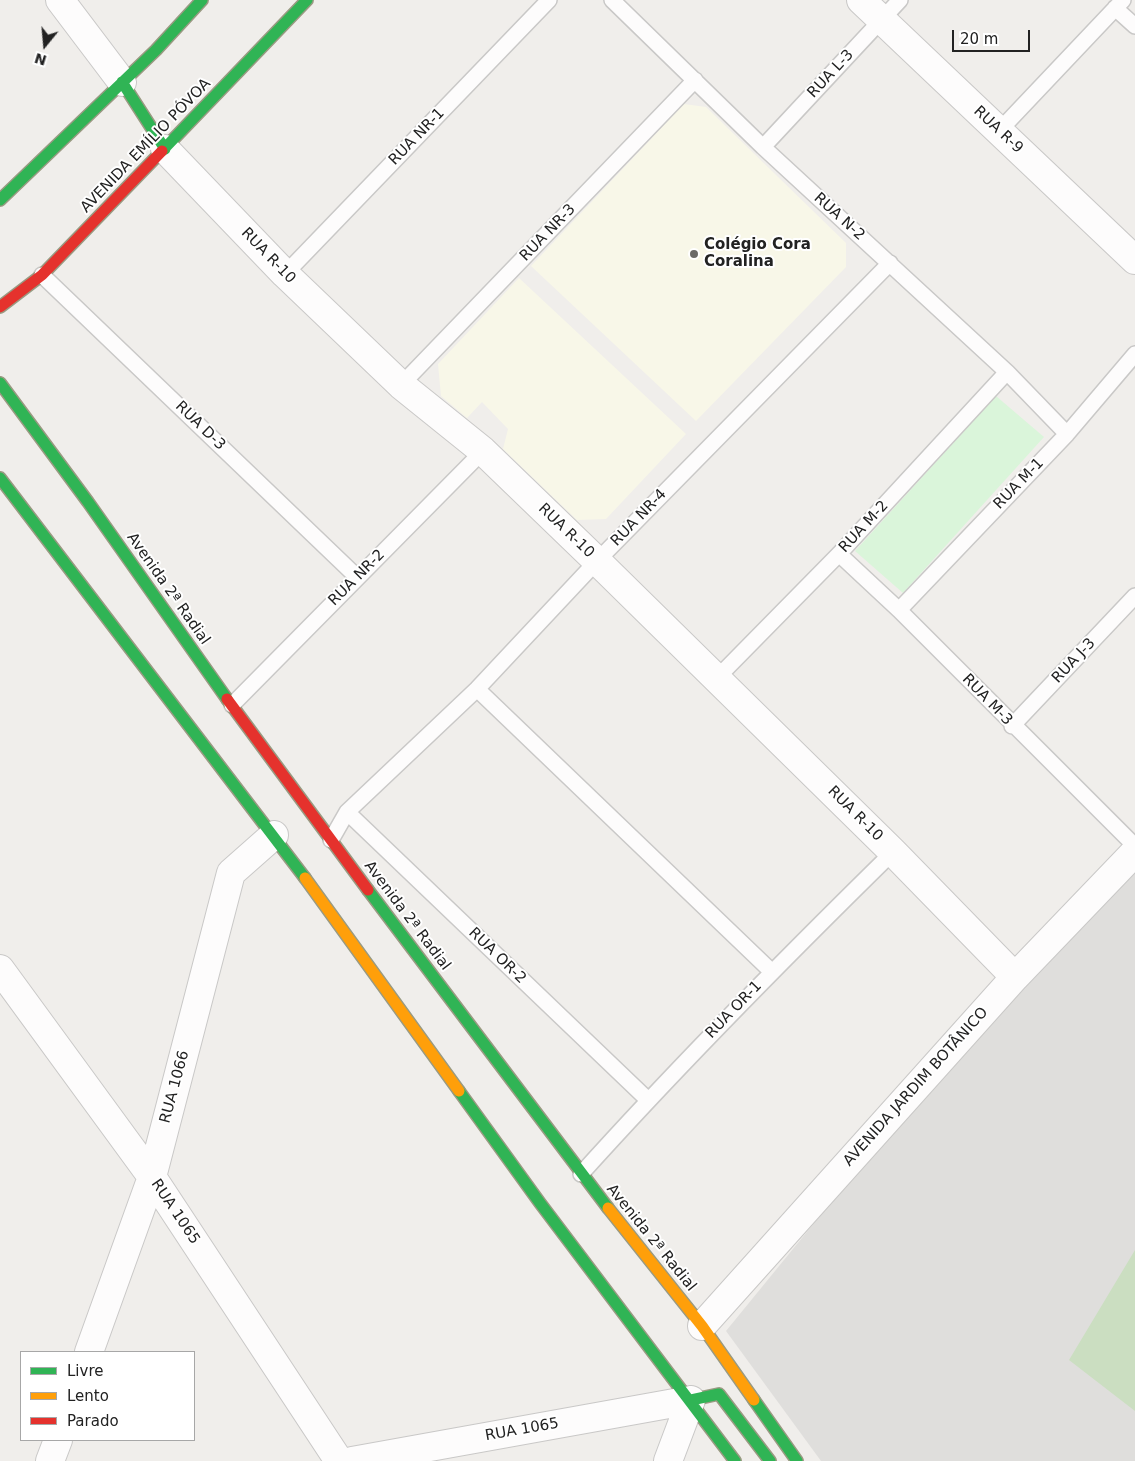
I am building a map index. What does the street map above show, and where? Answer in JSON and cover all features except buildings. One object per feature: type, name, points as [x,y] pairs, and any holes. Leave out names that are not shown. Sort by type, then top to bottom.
[{"type":"main road","points":[[0,200],[122,82],[202,0]]},
{"type":"main road","name":"AVENIDA EMÍLIO PÓVOA","points":[[0,307],[42,275],[307,0]]},
{"type":"main road","name":"RUA R-10","points":[[122,82],[165,149]]},
{"type":"main road","name":"Avenida 2ª Radial","points":[[0,383],[64,467],[232,705],[292,783],[331,840],[581,1174],[702,1326],[797,1461]]},
{"type":"main road","points":[[0,478],[274,835],[540,1203],[691,1400],[735,1461]]},
{"type":"main road","points":[[691,1400],[719,1394],[770,1461]]},
{"type":"street","points":[[60,0],[122,82]]},
{"type":"street","name":"RUA R-9","points":[[861,0],[1135,260]]},
{"type":"street","name":"RUA R-10","points":[[165,149],[285,274],[401,385],[483,451],[597,561],[893,852],[1016,977]]},
{"type":"street","name":"RUA 1066","points":[[89,1351],[152,1176],[231,873],[274,835]]},
{"type":"street","name":"AVENIDA JARDIM BOTÂNICO","points":[[702,1326],[1016,977],[1135,852]]},
{"type":"street","name":"RUA 1065","points":[[0,969],[152,1176],[339,1461]]},
{"type":"street","points":[[668,1461],[691,1400]]},
{"type":"street","name":"RUA 1065","points":[[352,1461],[691,1400]]},
{"type":"street","points":[[50,1461],[58,1441]]},
{"type":"lane","name":"RUA NR-1","points":[[285,274],[549,0]]},
{"type":"lane","name":"RUA N-2","points":[[612,0],[762,147],[1007,372],[1067,434]]},
{"type":"lane","name":"RUA L-3","points":[[762,147],[900,0]]},
{"type":"lane","points":[[999,131],[1119,4],[1135,26]]},
{"type":"lane","name":"RUA NR-3","points":[[401,385],[695,80]]},
{"type":"lane","name":"RUA NR-4","points":[[331,840],[346,812],[477,689],[597,561],[890,263]]},
{"type":"lane","name":"RUA D-3","points":[[42,275],[357,577]]},
{"type":"lane","name":"RUA M-1","points":[[899,610],[1067,434],[1135,354]]},
{"type":"lane","name":"RUA M-2","points":[[717,678],[839,554],[1007,372]]},
{"type":"lane","name":"RUA NR-2","points":[[232,705],[483,451]]},
{"type":"lane","name":"RUA M-3","points":[[839,554],[899,610],[1012,726],[1135,846]]},
{"type":"lane","name":"RUA J-3","points":[[1012,726],[1135,596]]},
{"type":"lane","points":[[477,689],[771,971]]},
{"type":"lane","name":"RUA OR-2","points":[[346,812],[648,1100]]},
{"type":"lane","name":"RUA OR-1","points":[[581,1174],[648,1100],[771,971],[893,852]]},
{"type":"shaded area","name":"Colégio Cora Coralina","points":[[684,104],[706,107],[846,243],[846,267],[696,421],[531,266]]},
{"type":"shaded area","points":[[519,278],[686,434],[606,519],[577,520],[503,449],[508,429],[482,402],[467,418],[441,396],[438,364]]},
{"type":"shaded area","points":[[1135,861],[1135,1461],[821,1461],[726,1331],[1015,977]]},
{"type":"green space","points":[[996,396],[1044,437],[903,593],[855,551]]},
{"type":"green space","points":[[1135,1250],[1135,1411],[1069,1360]]},
{"type":"traffic: fast","points":[[0,200],[156,50],[202,0]]},
{"type":"traffic: fast","points":[[162,151],[307,0]]},
{"type":"traffic: fast","points":[[122,82],[165,149]]},
{"type":"traffic: fast","points":[[0,383],[88,502],[227,699]]},
{"type":"traffic: fast","points":[[0,478],[305,878]]},
{"type":"traffic: fast","points":[[368,890],[608,1208]]},
{"type":"traffic: fast","points":[[459,1091],[540,1203],[735,1461]]},
{"type":"traffic: fast","points":[[691,1400],[719,1394],[770,1461]]},
{"type":"traffic: fast","points":[[754,1400],[797,1461]]},
{"type":"traffic: slow","points":[[305,878],[459,1091]]},
{"type":"traffic: slow","points":[[608,1208],[702,1326],[754,1400]]},
{"type":"traffic: jam","points":[[0,307],[42,275],[162,151]]},
{"type":"traffic: jam","points":[[227,699],[368,890]]},
{"type":"place","name":"Colégio Cora Coralina","points":[[694,254]]}]
